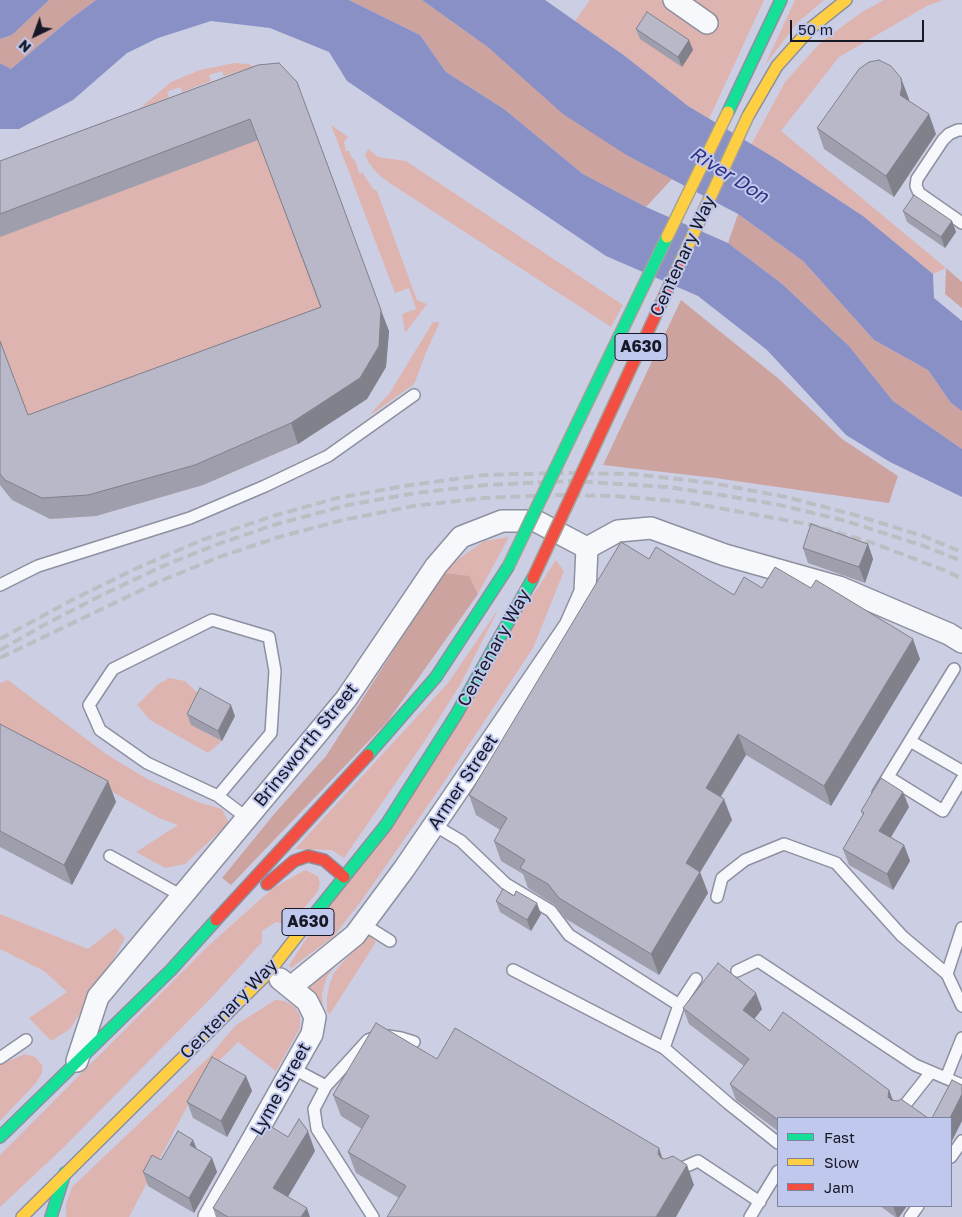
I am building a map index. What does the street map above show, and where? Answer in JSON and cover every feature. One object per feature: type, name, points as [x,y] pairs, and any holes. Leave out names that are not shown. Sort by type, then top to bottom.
[{"type":"main road","name":"Centenary Way","points":[[0,1136],[171,970],[399,721],[436,677],[508,567],[781,0]]},
{"type":"main road","name":"Centenary Way","points":[[22,1217],[269,972],[386,825],[456,715],[533,578],[748,116],[777,66],[811,28],[846,0]]},
{"type":"main road","name":"A630","points":[[171,970],[294,861],[308,856],[324,860],[344,877]]},
{"type":"main road","points":[[50,1217],[65,1173]]},
{"type":"street","points":[[674,0],[707,23]]},
{"type":"street","name":"Brinsworth Street","points":[[76,1064],[98,997],[346,699],[436,566],[462,537],[502,521],[536,521],[588,548]]},
{"type":"street","points":[[588,548],[618,531],[651,528],[725,555],[839,587],[949,634],[962,642]]},
{"type":"street","name":"Armer Street","points":[[291,987],[355,935],[404,869],[570,626],[585,592],[588,548]]},
{"type":"street","name":"Lyme Street","points":[[209,1217],[312,1034],[315,1017],[306,1001],[291,987],[269,972]]},
{"type":"lane","points":[[962,130],[949,134],[943,140],[917,179],[916,186],[919,192],[962,223]]},
{"type":"lane","points":[[0,585],[38,566],[190,518],[265,486],[328,456],[414,395]]},
{"type":"lane","points":[[218,796],[270,733],[275,672],[269,637],[212,620],[113,669],[89,705],[100,730],[147,763],[218,796],[246,818]]},
{"type":"lane","points":[[874,800],[954,669]]},
{"type":"lane","points":[[910,741],[962,771]]},
{"type":"lane","points":[[888,777],[944,811],[962,779]]},
{"type":"lane","points":[[434,825],[461,841],[506,884],[551,911],[569,935],[679,1005]]},
{"type":"lane","points":[[717,897],[722,878],[745,860],[784,844],[838,859],[902,936],[947,974],[962,1006]]},
{"type":"lane","points":[[110,856],[182,896]]},
{"type":"lane","points":[[363,924],[390,941]]},
{"type":"lane","points":[[947,974],[962,928]]},
{"type":"lane","points":[[738,971],[758,961],[915,1065],[962,1085]]},
{"type":"lane","points":[[513,970],[664,1048],[777,1142]]},
{"type":"lane","points":[[664,1048],[679,1005],[696,979]]},
{"type":"lane","points":[[373,1217],[317,1129],[314,1109],[326,1086],[368,1040],[378,1035],[402,1038],[414,1042]]},
{"type":"lane","points":[[946,1078],[962,1038]]},
{"type":"lane","points":[[0,1058],[26,1040]]},
{"type":"lane","points":[[292,1068],[326,1086]]},
{"type":"lane","points":[[901,1110],[931,1072]]},
{"type":"lane","points":[[952,1155],[962,1140]]},
{"type":"lane","points":[[673,1172],[698,1161],[760,1202]]},
{"type":"lane","points":[[750,1217],[777,1173]]},
{"type":"shaded area","points":[[49,0],[96,0],[11,69],[0,63],[0,39],[12,35]]},
{"type":"shaded area","points":[[349,0],[422,0],[489,48],[628,156],[672,179],[646,207],[583,174],[504,109],[446,72],[420,35]]},
{"type":"shaded area","points":[[590,0],[764,0],[709,119],[688,106],[625,56],[575,21]]},
{"type":"shaded area","points":[[795,0],[824,0],[798,22],[765,65]]},
{"type":"shaded area","points":[[884,0],[943,0],[927,6],[839,57],[781,131],[946,268],[933,274],[863,216],[778,160],[751,145],[785,82],[821,42],[862,12]]},
{"type":"shaded area","points":[[234,63],[249,64],[254,67],[224,76],[222,71],[209,75],[211,81],[182,92],[180,87],[167,92],[169,97],[139,109],[171,82],[200,70]]},
{"type":"shaded area","points":[[265,86],[389,331],[298,444],[203,485],[96,516],[50,519],[0,485],[0,184]]},
{"type":"shaded area","points":[[331,125],[348,137],[344,142],[346,151],[350,151],[350,155],[356,162],[359,173],[362,172],[373,189],[377,191],[417,300],[427,304],[405,333],[402,314],[416,309],[409,288],[395,293]]},
{"type":"shaded area","points":[[368,149],[378,157],[406,161],[623,305],[611,327],[388,182],[369,163],[365,155]]},
{"type":"shaded area","points":[[738,214],[803,261],[874,340],[928,370],[951,403],[962,411],[962,449],[893,401],[849,346],[781,283],[728,243]]},
{"type":"shaded area","points":[[946,268],[962,282],[962,308],[945,294]]},
{"type":"shaded area","points":[[681,300],[779,379],[842,439],[898,476],[889,503],[715,478],[603,465]]},
{"type":"shaded area","points":[[433,322],[439,322],[439,324],[415,382],[372,414],[389,394]]},
{"type":"shaded area","points":[[509,537],[478,594],[443,573],[453,563],[484,541]]},
{"type":"shaded area","points":[[556,560],[564,571],[533,648],[440,788],[362,900],[333,937],[291,968],[289,965]]},
{"type":"shaded area","points":[[443,573],[469,576],[478,594],[388,721],[231,885],[222,878],[275,813],[326,756]]},
{"type":"shaded area","points":[[499,608],[460,685],[424,742],[344,858],[332,850],[295,849],[448,683]]},
{"type":"shaded area","points":[[169,678],[185,681],[204,699],[191,725],[222,741],[208,753],[150,720],[137,705],[157,685]]},
{"type":"shaded area","points":[[8,680],[106,754],[147,779],[198,802],[222,809],[229,823],[185,864],[165,868],[136,852],[178,825],[159,818],[0,729],[0,683]]},
{"type":"shaded area","points":[[305,870],[318,876],[320,883],[318,891],[305,907],[285,924],[276,922],[262,931],[262,942],[214,995],[62,1149],[0,1207],[0,1155],[207,947],[273,888]]},
{"type":"shaded area","points":[[0,914],[88,949],[115,928],[125,938],[70,1029],[51,1041],[29,1018],[67,992],[44,971],[0,949]]},
{"type":"shaded area","points":[[369,935],[376,942],[330,1014],[327,1011],[327,997],[334,973]]},
{"type":"shaded area","points":[[338,962],[327,977],[322,993],[323,1007],[303,985]]},
{"type":"shaded area","points":[[275,1000],[285,1001],[295,1007],[300,1016],[300,1028],[276,1071],[238,1042],[219,1061],[213,1057],[129,1217],[66,1217],[66,1204],[72,1187],[208,1058],[236,1025]]},
{"type":"shaded area","points":[[25,1054],[35,1057],[42,1065],[42,1073],[36,1083],[0,1121],[0,1065]]},
{"type":"water","points":[[0,0],[49,0],[12,35],[0,39]]},
{"type":"water","points":[[96,0],[349,0],[420,35],[446,72],[504,109],[583,174],[646,207],[728,243],[781,283],[849,346],[893,401],[962,449],[962,497],[890,462],[846,435],[767,350],[698,296],[606,256],[347,81],[329,52],[270,28],[211,21],[158,38],[127,53],[73,100],[19,129],[0,129],[0,63],[11,69]]},
{"type":"water","name":"River Don","points":[[422,0],[545,0],[625,56],[688,106],[778,160],[863,216],[933,274],[934,298],[962,321],[962,411],[951,403],[928,370],[874,340],[803,261],[738,214],[628,156],[563,114],[489,48]]},
{"type":"building","points":[[647,12],[689,40],[678,57],[636,29]]},
{"type":"building","points":[[879,60],[891,66],[901,78],[902,87],[900,95],[929,114],[886,176],[817,128],[859,69],[869,62]]},
{"type":"building","points":[[279,63],[297,82],[381,310],[379,346],[360,378],[291,423],[195,465],[88,495],[42,498],[5,480],[0,474],[0,341],[28,415],[321,307],[250,119],[0,214],[0,161],[258,65]]},
{"type":"building","points":[[914,195],[952,221],[941,237],[903,211]]},
{"type":"building","points":[[811,524],[868,544],[859,567],[803,548]]},
{"type":"building","points":[[621,542],[649,559],[656,547],[734,595],[744,577],[762,588],[775,567],[811,588],[816,580],[913,639],[824,786],[738,734],[706,788],[724,799],[686,863],[700,872],[651,954],[559,898],[548,884],[520,868],[525,860],[494,841],[507,818],[469,795]]},
{"type":"building","points":[[200,688],[231,705],[218,731],[187,714]]},
{"type":"building","points":[[0,724],[108,781],[64,865],[0,831]]},
{"type":"building","points":[[881,778],[903,792],[879,831],[904,845],[887,874],[843,849],[864,813],[861,811]]},
{"type":"building","points":[[503,889],[514,896],[516,891],[537,903],[527,920],[496,901]]},
{"type":"building","points":[[718,963],[756,993],[743,1010],[770,1031],[783,1012],[889,1090],[888,1097],[891,1100],[898,1101],[901,1099],[927,1117],[777,1117],[777,1119],[730,1084],[749,1059],[683,1008]]},
{"type":"building","points":[[376,1023],[437,1059],[455,1028],[659,1148],[658,1154],[661,1158],[665,1159],[673,1156],[687,1165],[656,1217],[387,1217],[406,1186],[348,1152],[369,1116],[333,1095]]},
{"type":"building","points":[[212,1057],[246,1076],[221,1121],[187,1102]]},
{"type":"building","points":[[952,1080],[962,1085],[962,1094],[950,1117],[933,1117]]},
{"type":"building","points":[[299,1119],[308,1131],[273,1188],[307,1208],[301,1217],[228,1217],[213,1208],[265,1123],[288,1137]]},
{"type":"building","points":[[178,1131],[193,1140],[190,1145],[212,1158],[189,1198],[143,1172],[152,1155],[161,1160]]},
{"type":"railway","points":[[0,639],[135,569],[202,540],[273,516],[337,498],[484,475],[633,474],[712,483],[786,497],[855,515],[923,536],[962,552]]},
{"type":"railway","points":[[0,650],[100,596],[163,566],[218,544],[277,524],[348,505],[416,493],[486,485],[571,481],[667,487],[715,494],[775,504],[846,521],[921,545],[962,561]]},
{"type":"railway","points":[[0,658],[158,582],[219,557],[279,537],[343,520],[413,506],[484,498],[554,495],[614,496],[686,502],[812,525],[873,543],[962,579]]},
{"type":"traffic: fast","points":[[728,112],[781,0]]},
{"type":"traffic: fast","points":[[508,567],[667,237]]},
{"type":"traffic: fast","points":[[368,755],[436,677],[508,567]]},
{"type":"traffic: fast","points":[[301,931],[386,825],[456,715],[533,578]]},
{"type":"traffic: fast","points":[[0,1137],[171,970],[216,920]]},
{"type":"traffic: fast","points":[[51,1217],[65,1173]]},
{"type":"traffic: slow","points":[[748,116],[777,66],[811,28],[846,0]]},
{"type":"traffic: slow","points":[[667,237],[728,112]]},
{"type":"traffic: slow","points":[[678,267],[748,116]]},
{"type":"traffic: slow","points":[[22,1217],[269,972],[301,931]]},
{"type":"traffic: jam","points":[[533,578],[678,267]]},
{"type":"traffic: jam","points":[[216,920],[368,755]]},
{"type":"traffic: jam","points":[[267,884],[294,861],[308,856],[324,860],[344,877]]}]
